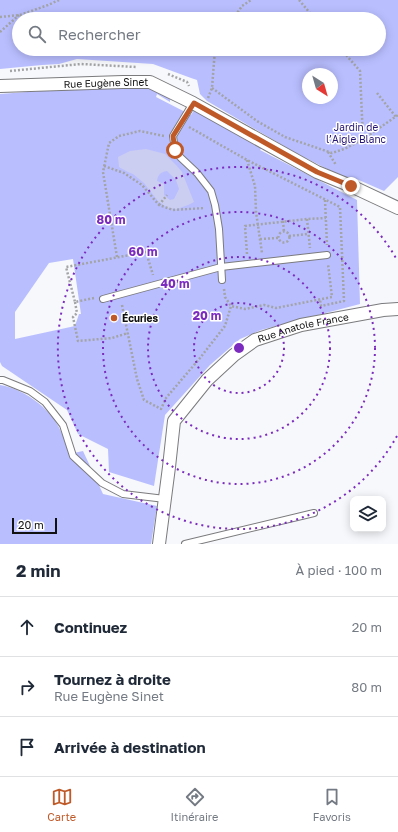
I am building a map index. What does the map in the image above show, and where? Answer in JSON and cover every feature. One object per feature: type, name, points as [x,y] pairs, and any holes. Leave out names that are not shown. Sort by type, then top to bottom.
[{"type":"street","name":"Rue Eugène Sinet","points":[[0,86],[150,82],[196,104],[317,172],[398,208]]},
{"type":"street","name":"Rue Anatole France","points":[[159,544],[174,421],[207,380],[234,355],[255,340],[301,325],[383,310],[398,309]]},
{"type":"lane","points":[[196,104],[173,136],[175,150],[211,190],[216,207],[222,280]]},
{"type":"lane","points":[[103,299],[221,267],[327,255]]},
{"type":"lane","points":[[0,380],[30,391],[45,402],[63,425],[74,456],[102,483],[123,494],[165,499]]},
{"type":"lane","points":[[184,544],[314,513]]},
{"type":"path","points":[[28,12],[59,0]]},
{"type":"path","points":[[238,12],[242,6],[251,0]]},
{"type":"path","points":[[299,0],[309,12]]},
{"type":"path","points":[[0,18],[12,16]]},
{"type":"path","points":[[0,32],[12,22]]},
{"type":"path","points":[[196,104],[207,101],[212,88],[214,56]]},
{"type":"path","points":[[347,56],[360,71],[363,139]]},
{"type":"path","points":[[212,88],[257,121],[285,137],[332,153],[344,149],[363,139],[397,116],[377,93]]},
{"type":"path","points":[[181,123],[247,160],[340,207],[344,301],[321,306],[320,300]]},
{"type":"path","points":[[117,257],[103,172],[109,143],[119,136],[140,132],[161,136],[173,136]]},
{"type":"path","points":[[247,160],[255,186],[262,256]]},
{"type":"path","points":[[104,166],[124,173],[142,184],[159,205],[173,210],[216,207]]},
{"type":"path","points":[[159,205],[167,195]]},
{"type":"path","points":[[230,306],[244,309],[264,304],[276,308],[332,297],[327,255],[325,199]]},
{"type":"path","points":[[248,258],[244,226],[326,218]]},
{"type":"path","points":[[307,219],[310,251]]},
{"type":"path","points":[[283,221],[284,232]]},
{"type":"path","points":[[284,232],[288,233],[289,236]]},
{"type":"path","points":[[278,238],[279,234],[284,232]]},
{"type":"path","points":[[289,236],[308,234]]},
{"type":"path","points":[[260,239],[278,238],[280,241],[284,242],[287,241],[289,236]]},
{"type":"path","points":[[128,333],[112,338],[78,341],[73,317],[77,313],[66,267],[146,252],[156,285]]},
{"type":"path","points":[[120,295],[137,379],[144,400],[162,409],[166,398],[225,326],[230,306],[225,297],[222,280]]},
{"type":"path","points":[[75,302],[96,297],[103,299]]},
{"type":"green space","name":"Jardin de l’Aigle Blanc","points":[[0,0],[398,0],[398,177],[384,191],[352,177],[343,177],[294,152],[207,101],[200,94],[197,80],[153,64],[77,59],[59,64],[0,69]]},
{"type":"green space","points":[[150,86],[170,96],[170,102],[157,94],[156,97],[191,115],[196,107],[263,146],[260,150],[357,200],[360,304],[261,330],[240,339],[210,365],[165,415],[154,486],[109,472],[108,449],[78,434],[67,410],[2,366],[0,362],[0,94],[67,89],[89,89],[96,87]],"holes":[[[73,259],[81,314],[79,314],[75,326],[15,339],[15,312],[49,263]]]},
{"type":"green space","points":[[0,385],[20,391],[29,396],[46,410],[59,427],[69,454],[83,451],[103,494],[157,506],[151,544],[0,544]]},
{"type":"shaded area","points":[[146,149],[165,154],[182,172],[194,202],[177,209],[168,208],[158,201],[144,183],[133,174],[119,167],[118,157],[130,151]],"holes":[[[167,171],[176,180],[179,189],[174,199],[170,200],[164,195],[164,184],[157,181],[157,179],[161,173]]]},
{"type":"place","name":"Écuries","points":[[114,318]]},
{"type":"route","points":[[175,150],[173,136],[194,103],[317,172],[351,186]]}]
